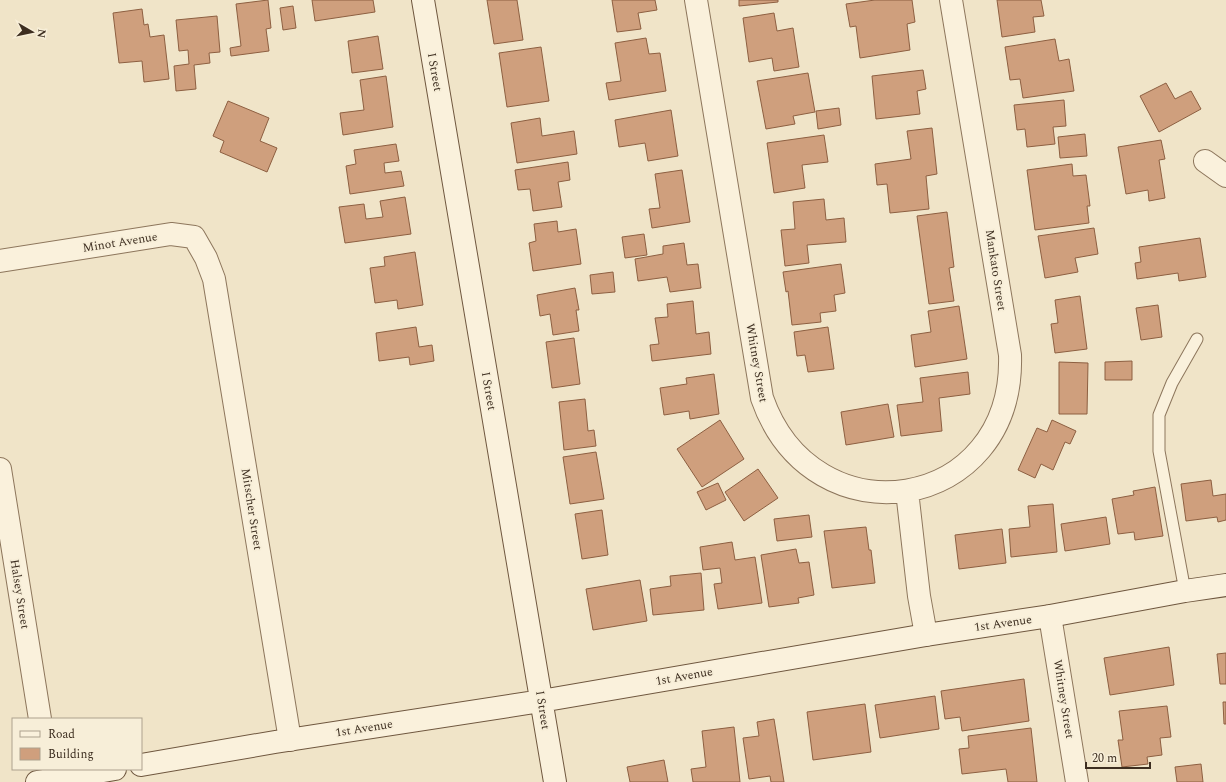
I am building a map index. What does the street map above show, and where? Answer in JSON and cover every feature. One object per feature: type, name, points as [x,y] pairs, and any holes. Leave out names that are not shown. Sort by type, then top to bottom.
[{"type":"street","name":"I Street","points":[[423,0],[555,782]]},
{"type":"street","name":"Whitney Street","points":[[696,0],[762,398],[767,414],[775,429],[796,455],[809,466],[827,477],[866,491],[907,491]]},
{"type":"street","name":"Mankato Street","points":[[907,491],[925,487],[958,470],[985,444],[1003,411],[1008,393],[1010,374],[1010,355],[951,0]]},
{"type":"street","points":[[1205,161],[1226,176]]},
{"type":"street","name":"Minot Avenue","points":[[0,261],[171,234],[194,237],[206,258],[214,279]]},
{"type":"street","name":"Mitscher Street","points":[[214,279],[290,740]]},
{"type":"street","name":"Halsey Street","points":[[0,469],[40,718]]},
{"type":"street","points":[[907,491],[919,596],[926,635]]},
{"type":"street","name":"1st Avenue","points":[[142,765],[542,700],[926,635],[1050,616],[1185,591],[1226,585]]},
{"type":"street","name":"Whitney Street","points":[[1050,616],[1077,782]]},
{"type":"street","points":[[46,777],[107,770]]},
{"type":"lane","points":[[1185,591],[1159,451],[1159,415],[1172,383],[1197,339]]},
{"type":"building","points":[[268,0],[271,28],[266,29],[269,51],[231,56],[230,48],[241,46],[236,4]]},
{"type":"building","points":[[312,0],[373,0],[375,12],[315,21]]},
{"type":"building","points":[[487,0],[517,0],[523,40],[494,44]]},
{"type":"building","points":[[612,0],[655,0],[657,10],[638,13],[641,29],[617,32]]},
{"type":"building","points":[[739,0],[778,0],[778,2],[739,6]]},
{"type":"building","points":[[875,0],[912,0],[915,22],[907,24],[910,50],[860,58],[856,26],[850,27],[846,4]]},
{"type":"building","points":[[997,0],[1041,0],[1044,16],[1033,17],[1035,32],[1002,37]]},
{"type":"building","points":[[293,6],[296,28],[283,30],[280,8]]},
{"type":"building","points":[[142,9],[144,25],[148,24],[150,37],[164,35],[169,79],[144,82],[142,61],[119,63],[113,13]]},
{"type":"building","points":[[774,13],[777,31],[793,28],[799,67],[774,71],[772,58],[749,62],[743,18]]},
{"type":"building","points":[[217,16],[220,52],[209,53],[210,63],[194,65],[196,89],[176,91],[174,66],[189,64],[188,50],[179,51],[176,20]]},
{"type":"building","points":[[378,36],[383,69],[352,73],[348,41]]},
{"type":"building","points":[[646,38],[649,54],[660,53],[666,91],[609,100],[606,83],[621,81],[615,43]]},
{"type":"building","points":[[1055,39],[1059,61],[1069,59],[1074,91],[1023,98],[1020,79],[1010,80],[1005,47]]},
{"type":"building","points":[[541,47],[549,101],[507,107],[499,53]]},
{"type":"building","points":[[923,70],[926,89],[917,91],[920,114],[876,119],[872,76]]},
{"type":"building","points":[[808,73],[815,112],[793,116],[795,124],[766,129],[757,81]]},
{"type":"building","points":[[386,76],[393,127],[343,135],[340,113],[364,110],[360,80]]},
{"type":"building","points":[[1166,83],[1175,99],[1191,91],[1201,109],[1159,132],[1140,96]]},
{"type":"building","points":[[1064,100],[1066,126],[1053,127],[1055,144],[1027,147],[1025,129],[1017,130],[1014,105]]},
{"type":"building","points":[[228,101],[269,118],[260,141],[277,148],[267,172],[220,152],[224,141],[213,136]]},
{"type":"building","points":[[839,108],[841,125],[818,129],[816,111]]},
{"type":"building","points":[[671,110],[678,156],[648,161],[645,143],[619,147],[615,120]]},
{"type":"building","points":[[540,118],[542,136],[574,131],[577,154],[517,163],[511,123]]},
{"type":"building","points":[[932,128],[937,174],[926,176],[929,209],[890,213],[887,184],[877,185],[875,164],[911,159],[907,131]]},
{"type":"building","points":[[1085,134],[1087,156],[1060,158],[1058,137]]},
{"type":"building","points":[[824,135],[828,162],[802,165],[805,188],[774,193],[767,143]]},
{"type":"building","points":[[1161,140],[1165,159],[1159,160],[1165,198],[1149,201],[1148,190],[1126,194],[1118,147]]},
{"type":"building","points":[[396,144],[399,161],[384,163],[385,173],[401,171],[404,186],[350,194],[346,166],[356,164],[354,150]]},
{"type":"building","points":[[568,162],[570,180],[558,182],[562,207],[533,211],[530,189],[518,190],[515,170]]},
{"type":"building","points":[[1072,164],[1073,176],[1086,175],[1090,206],[1087,206],[1089,223],[1035,230],[1027,170]]},
{"type":"building","points":[[682,170],[690,222],[652,228],[649,209],[660,208],[655,174]]},
{"type":"building","points":[[405,197],[411,234],[345,243],[339,207],[364,204],[366,219],[383,217],[380,201]]},
{"type":"building","points":[[824,199],[826,220],[844,218],[846,242],[807,245],[809,263],[785,266],[781,230],[795,229],[793,202]]},
{"type":"building","points":[[947,212],[954,267],[949,268],[954,301],[929,304],[917,216]]},
{"type":"building","points":[[557,221],[558,232],[576,229],[581,264],[533,271],[529,243],[536,241],[534,224]]},
{"type":"building","points":[[1094,228],[1098,254],[1075,258],[1078,272],[1045,278],[1038,236]]},
{"type":"building","points":[[644,234],[647,255],[625,258],[622,237]]},
{"type":"building","points":[[1200,238],[1206,277],[1179,281],[1178,273],[1137,279],[1135,263],[1141,262],[1139,247]]},
{"type":"building","points":[[684,243],[687,265],[698,264],[701,288],[670,292],[667,277],[638,281],[635,259],[663,254],[663,246]]},
{"type":"building","points":[[415,252],[423,305],[398,309],[397,300],[375,303],[370,268],[385,266],[384,257]]},
{"type":"building","points":[[841,264],[845,293],[834,295],[836,311],[820,313],[821,322],[792,325],[788,291],[786,292],[783,272]]},
{"type":"building","points":[[613,272],[615,292],[592,294],[590,275]]},
{"type":"building","points":[[575,288],[579,310],[576,310],[579,331],[553,335],[550,314],[540,316],[537,295]]},
{"type":"building","points":[[1080,296],[1087,349],[1055,353],[1051,324],[1058,323],[1055,300]]},
{"type":"building","points":[[693,301],[696,334],[709,332],[711,354],[652,361],[650,345],[659,344],[655,318],[668,317],[667,304]]},
{"type":"building","points":[[1158,305],[1162,337],[1141,340],[1136,308]]},
{"type":"building","points":[[959,306],[967,359],[915,367],[911,335],[931,332],[928,311]]},
{"type":"building","points":[[416,327],[419,347],[432,345],[434,361],[410,365],[409,357],[379,361],[376,333]]},
{"type":"building","points":[[828,327],[834,369],[808,372],[805,355],[797,356],[794,332]]},
{"type":"building","points":[[574,338],[580,384],[552,388],[546,342]]},
{"type":"building","points":[[1132,361],[1132,380],[1105,380],[1105,362]]},
{"type":"building","points":[[1059,362],[1088,363],[1087,414],[1059,414]]},
{"type":"building","points":[[968,372],[970,394],[939,398],[942,431],[901,436],[897,405],[923,402],[920,378]]},
{"type":"building","points":[[714,374],[719,414],[690,419],[689,411],[664,415],[660,388],[687,384],[686,378]]},
{"type":"building","points":[[585,399],[588,431],[594,430],[596,446],[564,450],[559,402]]},
{"type":"building","points":[[888,404],[894,437],[846,445],[841,412]]},
{"type":"building","points":[[720,420],[744,459],[702,487],[677,449]]},
{"type":"building","points":[[1052,420],[1076,431],[1070,444],[1065,442],[1053,470],[1041,464],[1035,478],[1018,470],[1037,428],[1047,432]]},
{"type":"building","points":[[596,452],[604,499],[570,504],[563,457]]},
{"type":"building","points":[[758,469],[778,498],[744,521],[725,492]]},
{"type":"building","points":[[1211,480],[1213,496],[1226,494],[1226,520],[1218,522],[1217,517],[1186,521],[1181,484]]},
{"type":"building","points":[[718,483],[726,500],[706,510],[697,492]]},
{"type":"building","points":[[1155,487],[1163,536],[1135,540],[1134,532],[1118,534],[1112,499],[1134,495],[1133,491]]},
{"type":"building","points":[[1053,504],[1057,552],[1011,557],[1009,529],[1030,527],[1028,506]]},
{"type":"building","points":[[602,510],[608,555],[582,559],[575,514]]},
{"type":"building","points":[[809,515],[812,537],[777,541],[774,519]]},
{"type":"building","points":[[1106,517],[1110,544],[1065,551],[1061,524]]},
{"type":"building","points":[[866,527],[869,550],[871,550],[875,583],[832,588],[824,531]]},
{"type":"building","points":[[1002,529],[1006,563],[959,569],[955,535]]},
{"type":"building","points":[[732,542],[735,560],[755,557],[762,603],[718,609],[714,584],[722,583],[720,568],[703,570],[700,547]]},
{"type":"building","points":[[796,549],[799,563],[809,562],[814,595],[798,598],[799,603],[769,607],[761,555]]},
{"type":"building","points":[[701,573],[704,610],[653,615],[650,589],[671,586],[670,576]]},
{"type":"building","points":[[640,580],[647,621],[593,630],[586,589]]},
{"type":"building","points":[[1169,647],[1174,685],[1110,695],[1104,658]]},
{"type":"building","points":[[1226,653],[1226,684],[1220,684],[1217,654]]},
{"type":"building","points":[[1024,679],[1029,721],[962,731],[960,717],[945,719],[941,691]]},
{"type":"building","points":[[935,696],[939,729],[880,738],[875,705]]},
{"type":"building","points":[[1223,702],[1226,702],[1226,724],[1224,724]]},
{"type":"building","points":[[865,704],[871,752],[813,760],[807,712]]},
{"type":"building","points":[[1167,706],[1171,737],[1160,738],[1162,755],[1147,757],[1148,764],[1122,767],[1118,740],[1123,740],[1119,711]]},
{"type":"building","points":[[774,719],[784,782],[771,782],[770,776],[749,779],[743,738],[759,736],[757,722]]},
{"type":"building","points":[[734,727],[740,782],[693,782],[691,769],[706,767],[702,731]]},
{"type":"building","points":[[1031,728],[1037,782],[1008,782],[1006,769],[962,774],[959,749],[969,748],[968,736]]},
{"type":"building","points":[[664,760],[668,782],[630,782],[627,767]]},
{"type":"building","points":[[1201,764],[1203,782],[1177,782],[1175,767]]}]
